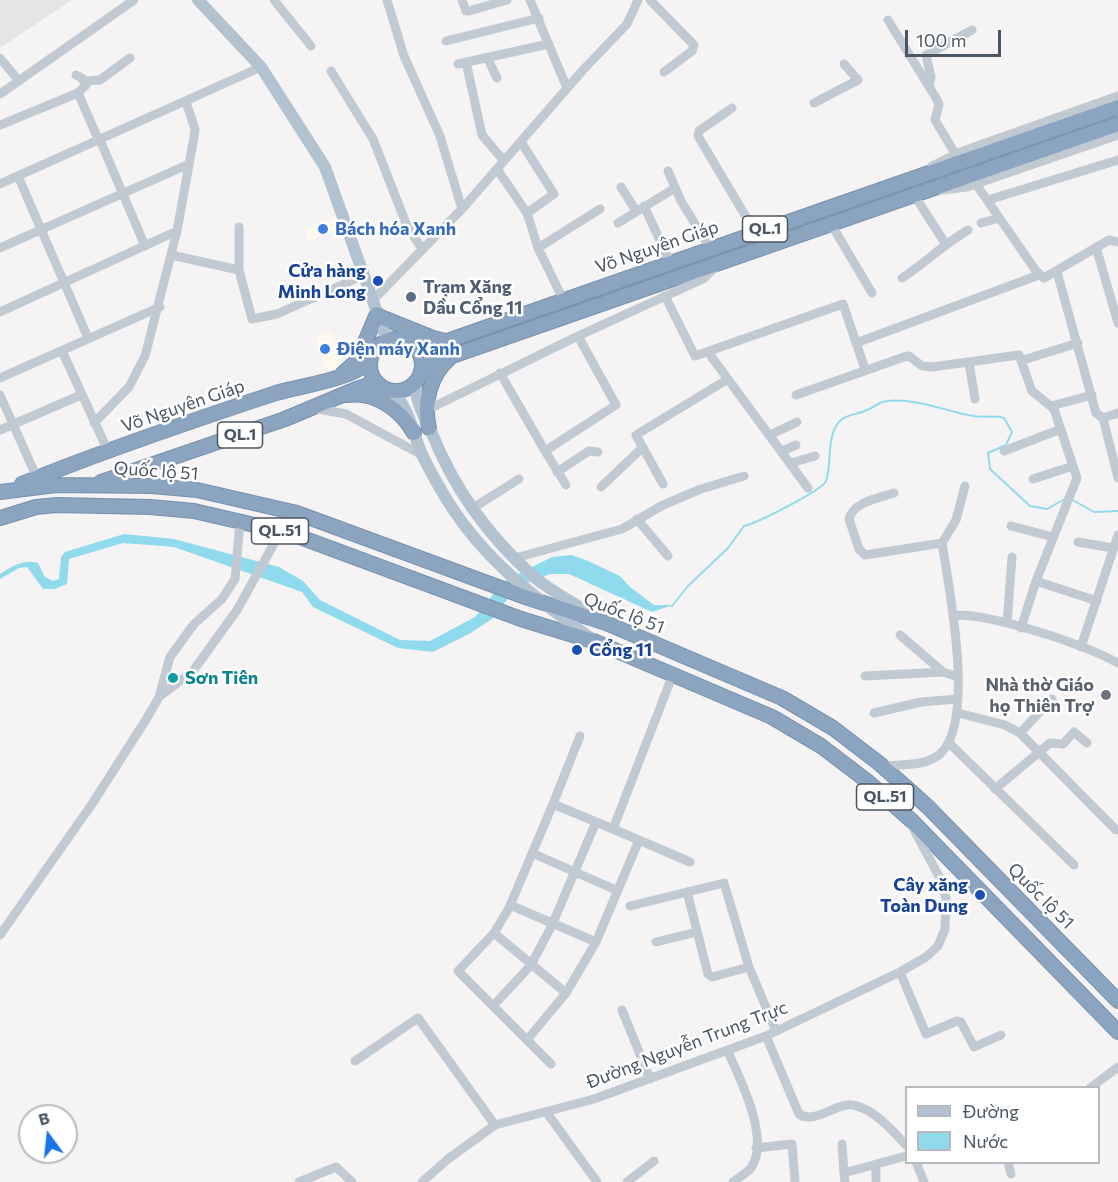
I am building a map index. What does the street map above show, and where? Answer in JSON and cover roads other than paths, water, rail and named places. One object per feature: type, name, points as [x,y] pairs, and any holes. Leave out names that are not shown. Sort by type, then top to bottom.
[{"type":"highway","name":"Võ Nguyên Giáp","points":[[412,344],[423,347],[447,341],[1118,106]]},
{"type":"highway","name":"Võ Nguyên Giáp","points":[[418,377],[438,361],[454,355],[1118,124]]},
{"type":"highway","points":[[339,376],[357,361],[376,310],[433,338],[447,341]]},
{"type":"highway","name":"QL.1","points":[[370,362],[374,351],[387,340],[404,340],[412,344]]},
{"type":"highway","points":[[412,344],[422,359],[418,377]]},
{"type":"highway","points":[[429,428],[425,402],[439,370],[454,355]]},
{"type":"highway","name":"Võ Nguyên Giáp","points":[[3,491],[57,469],[277,393],[362,369],[370,362]]},
{"type":"highway","points":[[370,362],[372,376],[387,389]]},
{"type":"highway","name":"QL.1","points":[[0,518],[30,511],[66,495],[311,408],[368,385],[400,391],[418,377]]},
{"type":"highway","points":[[333,399],[354,394],[376,399],[402,414],[414,433]]},
{"type":"highway","points":[[57,469],[66,495]]},
{"type":"highway","name":"Quốc lộ 51","points":[[92,486],[163,487],[245,500],[297,513],[531,597],[568,616],[596,642],[772,717],[821,746],[867,781],[909,819],[1118,1032]]},
{"type":"highway","name":"Quốc lộ 51","points":[[3,491],[66,495],[172,509],[281,531],[521,619],[568,616],[606,623],[782,698],[833,728],[882,766],[928,807],[1118,1001]]},
{"type":"main road","points":[[198,0],[261,67],[326,167],[387,340]]},
{"type":"main road","points":[[418,377],[416,396],[437,448],[473,508],[488,531],[535,578],[568,616]]},
{"type":"main road","points":[[387,389],[401,402],[422,454],[448,501],[476,541],[531,597]]},
{"type":"main road","name":"QL.1","points":[[0,523],[30,511]]},
{"type":"street","points":[[0,94],[134,0]]},
{"type":"street","points":[[274,0],[311,46]]},
{"type":"street","points":[[387,0],[404,56],[440,136],[462,209]]},
{"type":"street","points":[[462,0],[466,11],[469,11],[507,0]]},
{"type":"street","points":[[530,0],[567,88]]},
{"type":"street","points":[[376,310],[422,249],[462,209],[567,88],[627,24],[638,0]]},
{"type":"street","points":[[650,0],[694,45],[692,51],[664,72]]},
{"type":"street","points":[[446,41],[539,18]]},
{"type":"street","points":[[888,20],[939,104],[935,120],[956,155]]},
{"type":"street","points":[[929,86],[931,77],[926,55],[972,30]]},
{"type":"street","points":[[504,161],[482,135],[462,63],[549,44]]},
{"type":"street","points":[[486,57],[497,78]]},
{"type":"street","points":[[0,58],[19,81]]},
{"type":"street","points":[[0,125],[78,93],[86,85],[80,78],[100,80],[130,58]]},
{"type":"street","points":[[814,103],[858,80],[844,64]]},
{"type":"street","points":[[0,184],[261,67]]},
{"type":"street","points":[[331,71],[373,139],[402,216],[422,249]]},
{"type":"street","points":[[78,93],[145,246]]},
{"type":"street","points":[[901,182],[956,155],[1118,96]]},
{"type":"street","points":[[94,423],[129,387],[145,356],[177,231],[195,129],[186,102]]},
{"type":"street","points":[[732,108],[697,134],[755,232]]},
{"type":"street","points":[[945,243],[917,194],[976,184],[1118,135]]},
{"type":"street","points":[[520,142],[554,192],[552,197],[527,213]]},
{"type":"street","points":[[988,200],[1118,160]]},
{"type":"street","points":[[0,248],[189,164]]},
{"type":"street","points":[[497,170],[527,213],[538,248],[563,299]]},
{"type":"street","points":[[668,171],[675,188],[710,248]]},
{"type":"street","points":[[18,176],[88,338]]},
{"type":"street","points":[[976,184],[1039,275]]},
{"type":"street","points":[[621,187],[640,208],[670,262]]},
{"type":"street","points":[[618,224],[675,188]]},
{"type":"street","points":[[538,248],[600,209]]},
{"type":"street","points":[[981,223],[999,218]]},
{"type":"street","points":[[831,224],[872,293]]},
{"type":"street","points":[[239,226],[239,270],[250,316],[255,319],[277,314],[364,275]]},
{"type":"street","points":[[902,278],[928,260],[945,243],[968,230]]},
{"type":"street","points":[[0,312],[177,231]]},
{"type":"street","points":[[856,343],[1039,275],[1048,277],[1109,240],[1118,242]]},
{"type":"street","points":[[1096,247],[1118,323]]},
{"type":"street","points":[[171,255],[239,270]]},
{"type":"street","points":[[425,411],[709,275],[719,263]]},
{"type":"street","points":[[1057,272],[1096,413],[1098,417],[1103,418],[1118,413]]},
{"type":"street","points":[[665,296],[693,354],[698,356],[840,304],[844,307],[865,369]]},
{"type":"street","points":[[0,378],[159,307]]},
{"type":"street","points":[[545,451],[616,405],[578,336]]},
{"type":"street","points":[[1023,360],[1078,344]]},
{"type":"street","points":[[62,351],[108,451]]},
{"type":"street","points":[[708,352],[808,488]]},
{"type":"street","points":[[796,395],[865,369],[909,356],[922,366],[932,367],[1019,355],[1023,360],[1032,391],[1039,399],[1051,406],[1077,478],[1069,492],[1021,628]]},
{"type":"street","points":[[969,363],[975,399]]},
{"type":"street","points":[[500,374],[566,485]]},
{"type":"street","points":[[663,484],[636,439],[637,433],[728,379]]},
{"type":"street","points":[[0,395],[37,478]]},
{"type":"street","points":[[0,430],[81,395]]},
{"type":"street","points":[[1051,406],[1092,395]]},
{"type":"street","points":[[311,408],[346,414],[422,454]]},
{"type":"street","points":[[1103,418],[1118,478]]},
{"type":"street","points":[[770,435],[798,422]]},
{"type":"street","points":[[1004,451],[1061,429]]},
{"type":"street","points":[[782,451],[796,445]]},
{"type":"street","points":[[601,487],[642,448]]},
{"type":"street","points":[[557,472],[586,452],[598,452]]},
{"type":"street","points":[[791,464],[815,456]]},
{"type":"street","points":[[1033,479],[1073,466]]},
{"type":"street","points":[[517,560],[619,530],[701,489],[744,476]]},
{"type":"street","points":[[473,508],[519,479]]},
{"type":"street","points":[[882,766],[930,760],[938,756],[949,743],[958,713],[954,615],[942,543],[956,520],[965,486]]},
{"type":"street","points":[[894,494],[872,499],[850,514],[861,552],[871,555],[942,543]]},
{"type":"street","points":[[637,519],[668,556]]},
{"type":"street","points":[[0,935],[92,804],[159,697],[170,657],[194,624],[222,599],[235,579],[240,543],[240,521]]},
{"type":"street","points":[[1011,526],[1053,537]]},
{"type":"street","points":[[159,697],[193,671],[237,610],[281,531]]},
{"type":"street","points":[[1081,647],[1118,535]]},
{"type":"street","points":[[1078,542],[1113,548]]},
{"type":"street","points":[[1007,623],[1012,557]]},
{"type":"street","points":[[1036,581],[1097,601]]},
{"type":"street","points":[[954,615],[980,616],[1007,623],[1081,647],[1118,663]]},
{"type":"street","points":[[900,635],[943,672]]},
{"type":"street","points":[[866,676],[943,672],[958,677]]},
{"type":"street","points":[[613,829],[673,674]]},
{"type":"street","points":[[874,712],[921,702],[958,699]]},
{"type":"street","points":[[1020,734],[1052,699]]},
{"type":"street","points":[[958,713],[1005,725],[1020,734],[1116,830]]},
{"type":"street","points":[[995,789],[1053,742],[1063,744],[1074,732],[1087,743]]},
{"type":"street","points":[[551,1064],[458,971],[494,933],[510,904],[580,736]]},
{"type":"street","points":[[949,743],[1074,865]]},
{"type":"street","points":[[553,804],[690,862]]},
{"type":"street","name":"Đường Nguyễn Trung Trực","points":[[422,1182],[470,1142],[495,1125],[547,1113],[650,1079],[766,1036],[900,972],[938,946],[947,915],[942,880],[909,819]]},
{"type":"street","points":[[494,1006],[531,965],[552,925],[596,822]]},
{"type":"street","points":[[526,1040],[566,993],[596,942],[639,840]]},
{"type":"street","points":[[532,853],[616,890]]},
{"type":"street","points":[[630,906],[724,883],[749,967],[776,1031]]},
{"type":"street","points":[[687,892],[708,974],[712,977],[749,967]]},
{"type":"street","points":[[510,904],[552,925],[596,942]]},
{"type":"street","points":[[656,942],[697,932]]},
{"type":"street","points":[[494,933],[566,993]]},
{"type":"street","points":[[900,972],[926,1034],[957,1021],[960,1022],[974,1047],[1001,1035]]},
{"type":"street","points":[[622,1010],[650,1079]]},
{"type":"street","points":[[355,1061],[418,1018],[495,1125]]},
{"type":"street","points":[[766,1036],[799,1114],[810,1117],[851,1105],[868,1112],[886,1125],[905,1144]]},
{"type":"street","points":[[727,1050],[751,1102],[756,1148],[751,1168],[732,1182]]},
{"type":"street","points":[[1093,1086],[1118,1066]]},
{"type":"street","points":[[547,1113],[597,1182]]},
{"type":"street","points":[[756,1148],[792,1144],[795,1182]]},
{"type":"street","points":[[842,1144],[844,1178],[905,1156]]},
{"type":"street","points":[[627,1182],[654,1161]]},
{"type":"street","points":[[917,1164],[924,1182]]},
{"type":"street","points":[[1008,1164],[1011,1174]]},
{"type":"street","points":[[876,1166],[876,1182]]},
{"type":"street","points":[[299,1182],[336,1167],[352,1182]]},
{"type":"water","points":[[124,534],[174,539],[279,567],[303,581],[320,600],[400,640],[430,641],[475,617],[504,581],[552,557],[571,555],[586,560],[620,576],[630,587],[654,605],[673,605],[652,612],[569,574],[550,574],[517,587],[492,619],[469,634],[433,652],[398,648],[313,607],[302,592],[174,547],[123,543],[69,559],[67,584],[55,589],[43,589],[27,567],[19,568],[0,579],[0,574],[14,566],[28,562],[38,563],[45,577],[53,581],[59,579],[61,557],[65,552]]},
{"type":"waterway","points":[[672,606],[688,586],[728,548],[744,526],[788,506],[822,485],[828,475],[832,437],[838,423],[844,418],[863,412],[879,403],[909,401],[973,416],[1004,418],[1012,432],[1006,445],[988,453],[990,469],[1030,506],[1047,509],[1065,499]]},
{"type":"waterway","points":[[1071,499],[1094,512],[1118,511]]},
{"type":"place","name":"Bách hóa Xanh","points":[[323,229]]},
{"type":"place","name":"Cửa hàng Minh Long","points":[[378,281]]},
{"type":"place","name":"Trạm Xăng Dầu Cổng 11","points":[[411,297]]},
{"type":"place","name":"Điện máy Xanh","points":[[325,349]]},
{"type":"place","name":"Cổng 11","points":[[577,650]]},
{"type":"place","name":"Sơn Tiên","points":[[173,678]]},
{"type":"place","name":"Nhà thờ Giáo họ Thiên Trợ","points":[[1106,695]]},
{"type":"place","name":"Cây xăng Toàn Dung","points":[[980,895]]}]
